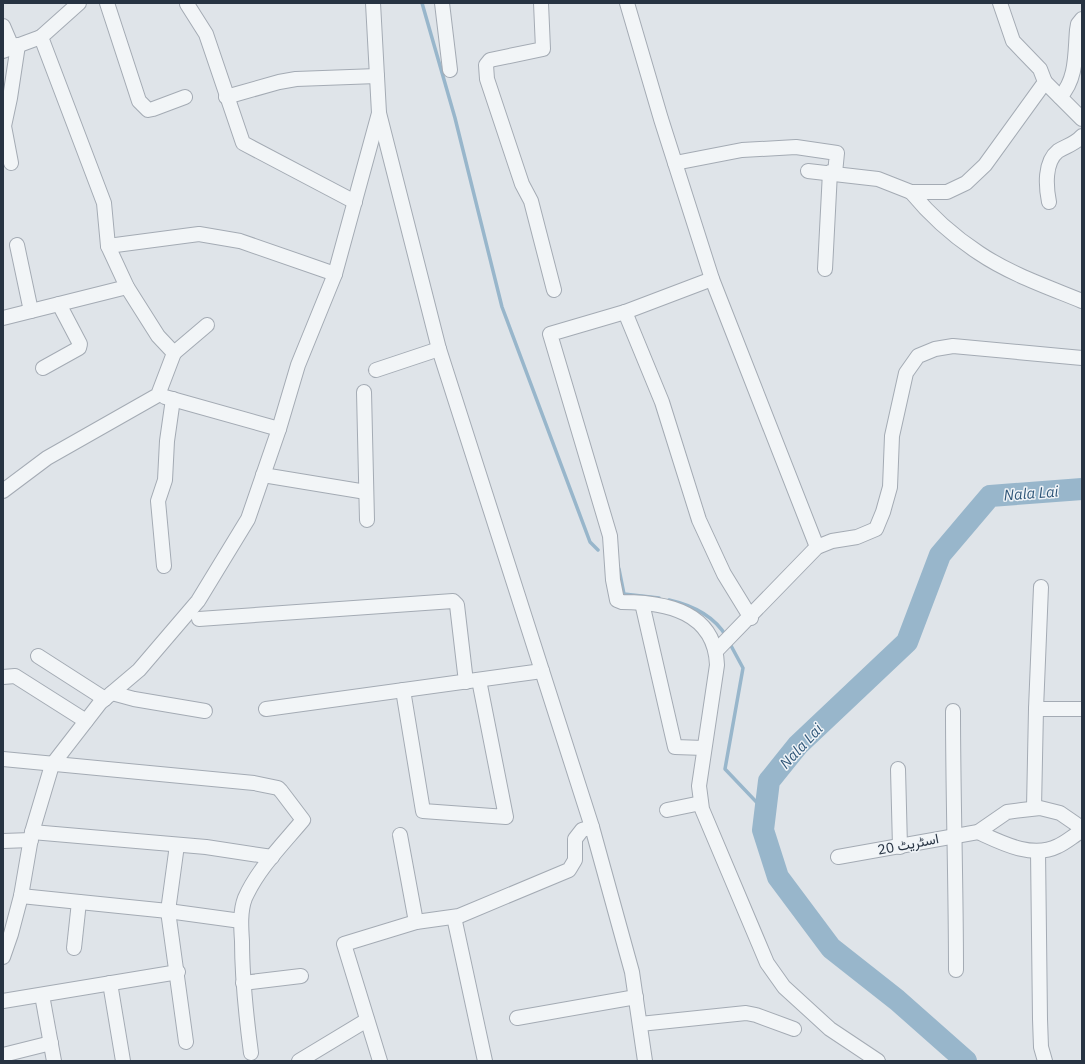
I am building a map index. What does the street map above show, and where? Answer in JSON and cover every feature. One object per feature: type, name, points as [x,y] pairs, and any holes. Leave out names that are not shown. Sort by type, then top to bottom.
[{"type":"street","points":[[11,48],[41,37],[79,3]]},
{"type":"street","points":[[107,3],[139,101],[143,106],[148,110],[153,109],[185,97]]},
{"type":"street","points":[[373,3],[379,113],[439,349],[592,827],[632,972],[645,1061]]},
{"type":"street","points":[[442,3],[450,70]]},
{"type":"street","points":[[541,3],[543,50],[490,60],[486,65],[487,79],[522,184],[531,202],[554,290]]},
{"type":"street","points":[[627,3],[675,163],[712,279],[817,547]]},
{"type":"street","points":[[1000,3],[1013,41],[1040,69],[1045,82],[1082,119]]},
{"type":"street","points":[[186,4],[206,34],[226,97],[243,143],[355,202]]},
{"type":"street","points":[[1060,97],[1065,92],[1072,77],[1078,24],[1082,19]]},
{"type":"street","points":[[3,26],[11,48],[10,98],[4,126],[11,163]]},
{"type":"street","points":[[41,37],[104,203],[108,246],[127,287],[158,336],[174,353]]},
{"type":"street","points":[[226,97],[279,82],[296,79],[377,76]]},
{"type":"street","points":[[808,171],[878,179],[911,192],[947,192],[966,183],[985,165],[1045,82]]},
{"type":"street","points":[[3,957],[7,950],[21,896],[32,836],[52,765],[86,721],[109,696],[139,670],[198,601],[248,519],[280,429],[298,365],[334,274],[379,113]]},
{"type":"street","points":[[1049,202],[1046,189],[1050,162],[1059,150],[1069,147],[1082,136]]},
{"type":"street","points":[[675,163],[742,150],[796,147],[837,153],[833,173],[825,269]]},
{"type":"street","points":[[911,192],[929,214],[979,254],[1006,268],[1082,301]]},
{"type":"street","points":[[108,246],[199,234],[240,241],[334,274]]},
{"type":"street","points":[[17,245],[30,311]]},
{"type":"street","points":[[712,279],[625,312],[550,334],[610,536],[613,580],[617,600],[622,602],[662,605],[692,616],[707,630],[726,642]]},
{"type":"street","points":[[3,318],[127,287]]},
{"type":"street","points":[[43,368],[79,348],[80,344],[59,304]]},
{"type":"street","points":[[625,312],[662,402],[699,520],[724,574],[750,618]]},
{"type":"street","points":[[3,491],[47,458],[158,395],[174,353],[207,324]]},
{"type":"street","points":[[878,1061],[830,1029],[798,1002],[780,981],[767,963],[718,849],[701,803],[699,786],[718,665],[726,642],[817,547],[832,541],[857,538],[876,529],[883,512],[890,487],[892,436],[906,373],[918,356],[935,349],[953,346],[1082,358]]},
{"type":"street","points":[[376,370],[439,349]]},
{"type":"street","points":[[364,392],[367,520]]},
{"type":"street","points":[[158,395],[280,429]]},
{"type":"street","points":[[164,566],[158,502],[165,480],[167,441],[174,399]]},
{"type":"street","points":[[263,475],[366,492]]},
{"type":"street","points":[[1034,808],[1041,587]]},
{"type":"street","points":[[199,619],[453,601],[457,605],[472,681],[506,817],[423,811],[403,690]]},
{"type":"street","points":[[642,603],[674,747],[704,748]]},
{"type":"street","points":[[38,656],[109,696],[205,711]]},
{"type":"street","points":[[266,709],[542,671]]},
{"type":"street","points":[[3,677],[15,676],[86,721]]},
{"type":"street","points":[[1036,709],[1082,709]]},
{"type":"street","points":[[953,711],[956,970]]},
{"type":"street","points":[[3,759],[52,765],[254,783],[278,788],[303,820],[252,884],[244,900],[241,921],[243,983],[251,1053]]},
{"type":"street","points":[[898,769],[900,847]]},
{"type":"street","points":[[667,810],[701,803]]},
{"type":"street","name":"اسٹریٹ 20","points":[[838,857],[900,847],[954,835],[978,832],[1007,812],[1034,808],[1060,813],[1076,824],[1082,831],[1058,846],[1038,851],[1015,847],[978,832]]},
{"type":"street","points":[[380,1061],[366,1020],[344,944],[416,922],[454,918],[569,870],[575,860],[575,839],[582,830],[592,827]]},
{"type":"street","points":[[400,835],[416,922]]},
{"type":"street","points":[[3,841],[32,836],[177,845],[272,857]]},
{"type":"street","points":[[177,845],[168,911],[178,972],[186,1042]]},
{"type":"street","points":[[1038,851],[1040,1019],[1041,1047],[1045,1061]]},
{"type":"street","points":[[21,896],[168,911],[241,921]]},
{"type":"street","points":[[74,948],[79,902]]},
{"type":"street","points":[[454,918],[485,1061]]},
{"type":"street","points":[[3,1001],[178,972]]},
{"type":"street","points":[[243,983],[300,976]]},
{"type":"street","points":[[110,983],[123,1061]]},
{"type":"street","points":[[42,995],[54,1061]]},
{"type":"street","points":[[517,1018],[636,997]]},
{"type":"street","points":[[640,1024],[746,1013],[756,1015],[794,1029]]},
{"type":"street","points":[[299,1061],[366,1020]]},
{"type":"street","points":[[3,1055],[51,1043]]},
{"type":"waterway","points":[[422,3],[455,118],[502,307],[590,542],[598,550]]},
{"type":"waterway","name":"Nala Lai","points":[[966,1061],[897,1000],[831,948],[778,877],[763,830],[769,781],[798,745],[907,642],[940,555],[990,496],[1082,489]]},
{"type":"waterway","points":[[619,569],[624,594],[659,598]]},
{"type":"waterway","points":[[669,600],[686,605],[701,612],[715,623],[726,636]]},
{"type":"waterway","points":[[729,642],[743,668],[725,769],[765,811]]}]
